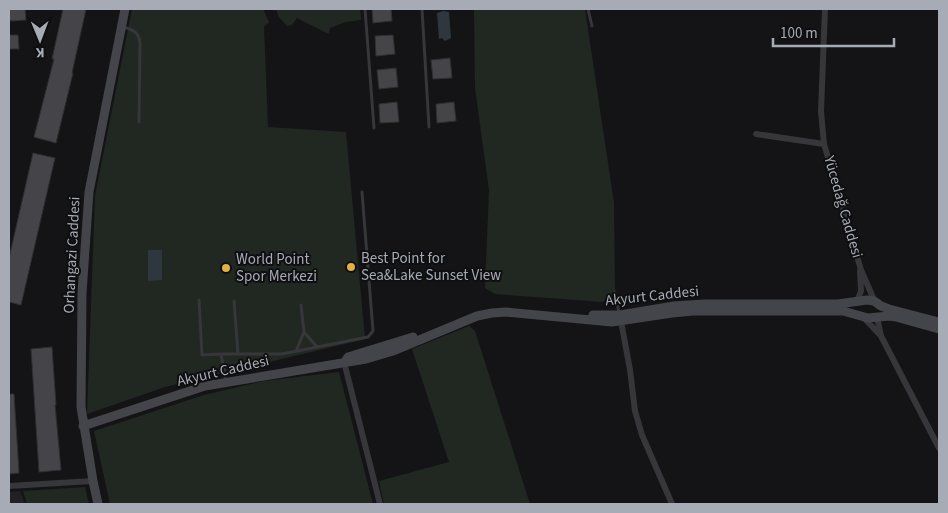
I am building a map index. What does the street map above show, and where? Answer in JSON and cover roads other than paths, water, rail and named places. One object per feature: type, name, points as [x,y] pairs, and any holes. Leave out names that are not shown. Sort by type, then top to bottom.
[{"type":"street","name":"Orhangazi Caddesi","points":[[98,504],[81,407],[81,349],[87,206],[90,182],[125,9]]},
{"type":"street","name":"Yücedağ Caddesi","points":[[825,9],[821,111],[824,144],[861,270]]},
{"type":"street","points":[[756,134],[824,144]]},
{"type":"street","points":[[861,270],[862,291],[853,308],[881,336]]},
{"type":"street","points":[[861,270],[878,304],[880,316],[878,322],[881,336],[939,448]]},
{"type":"street","name":"Akyurt Caddesi","points":[[83,426],[205,386],[352,362],[392,351],[477,316],[492,313],[506,312],[602,322],[674,306],[705,304],[838,304],[857,301],[878,304],[939,322]]},
{"type":"street","name":"Akyurt Caddesi","points":[[620,318],[693,311],[844,311],[859,315],[896,317],[939,329]]},
{"type":"street","points":[[620,318],[630,370],[635,411],[642,435],[672,504]]},
{"type":"street","points":[[344,362],[380,504]]},
{"type":"street","points":[[9,486],[93,481]]},
{"type":"lane","points":[[365,9],[374,128]]},
{"type":"lane","points":[[422,9],[429,127]]},
{"type":"lane","points":[[588,9],[592,26]]},
{"type":"lane","points":[[122,26],[135,31],[139,36],[138,122]]},
{"type":"lane","points":[[199,300],[202,355],[282,354],[368,337],[373,331],[362,192]]},
{"type":"lane","points":[[615,292],[620,318]]},
{"type":"lane","points":[[234,301],[238,354]]},
{"type":"lane","points":[[296,351],[304,332],[301,305]]},
{"type":"lane","points":[[304,332],[317,347]]},
{"type":"lane","points":[[221,354],[226,382]]},
{"type":"place","name":"Best Point for Sea&Lake Sunset View","points":[[351,267]]},
{"type":"place","name":"World Point Spor Merkezi","points":[[226,268]]}]
